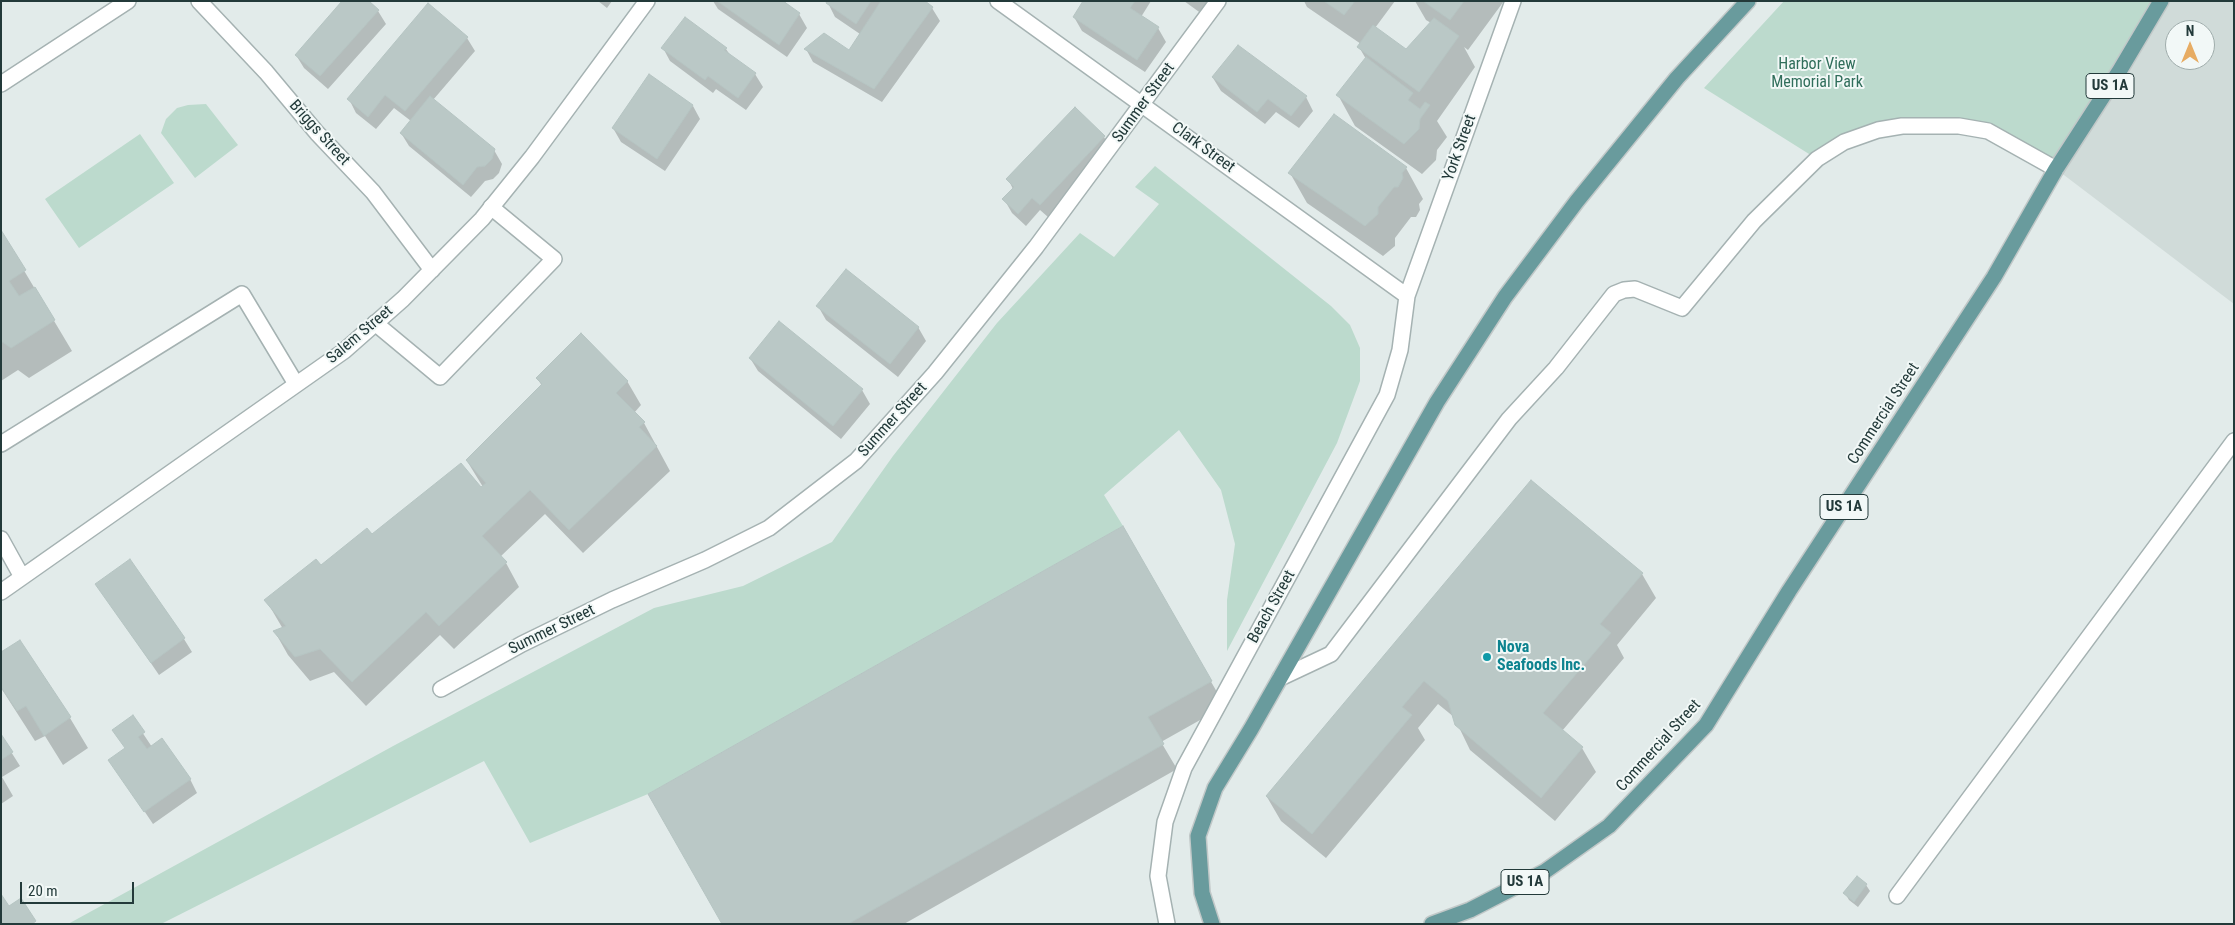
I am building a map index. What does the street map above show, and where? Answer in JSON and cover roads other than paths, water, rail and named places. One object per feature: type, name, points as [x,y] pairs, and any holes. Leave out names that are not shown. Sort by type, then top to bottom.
[{"type":"main road","points":[[1212,924],[1202,893],[1198,836],[1215,788],[1280,678],[1437,402],[1505,298],[1577,201],[1677,78],[1748,1]]},
{"type":"main road","name":"Commercial Street","points":[[1432,924],[1470,910],[1544,872],[1609,826],[1706,725],[1789,591],[1994,277],[2056,169],[2120,70],[2160,1]]},
{"type":"street","points":[[1,84],[128,1]]},
{"type":"street","name":"Briggs Street","points":[[199,1],[266,72],[317,133],[373,192],[432,270]]},
{"type":"street","name":"Salem Street","points":[[1,592],[344,351],[375,324],[432,270],[491,208],[532,157],[647,1]]},
{"type":"street","name":"Clark Street","points":[[998,1],[1407,296]]},
{"type":"street","name":"Summer Street","points":[[441,689],[522,644],[612,600],[705,560],[769,528],[856,461],[941,366],[1036,247],[1143,105],[1218,1]]},
{"type":"street","name":"York Street","points":[[1407,296],[1513,1]]},
{"type":"street","points":[[1280,678],[1331,654],[1509,418],[1556,368],[1614,294],[1624,290],[1635,289],[1682,308],[1754,221],[1817,159],[1844,142],[1878,130],[1902,126],[1960,126],[1988,131],[2056,169]]},
{"type":"street","points":[[375,324],[440,377],[554,259],[491,208]]},
{"type":"street","points":[[1,444],[242,294],[296,384]]},
{"type":"street","name":"Beach Street","points":[[1167,924],[1158,876],[1165,822],[1184,768],[1387,395],[1400,350],[1407,296]]},
{"type":"street","points":[[1897,896],[2234,441]]},
{"type":"street","points":[[1,539],[22,577]]},
{"type":"place","name":"Nova Seafoods Inc.","points":[[1487,657]]},
{"type":"park label","name":"Harbor View Memorial Park","points":[[1817,74]]}]
